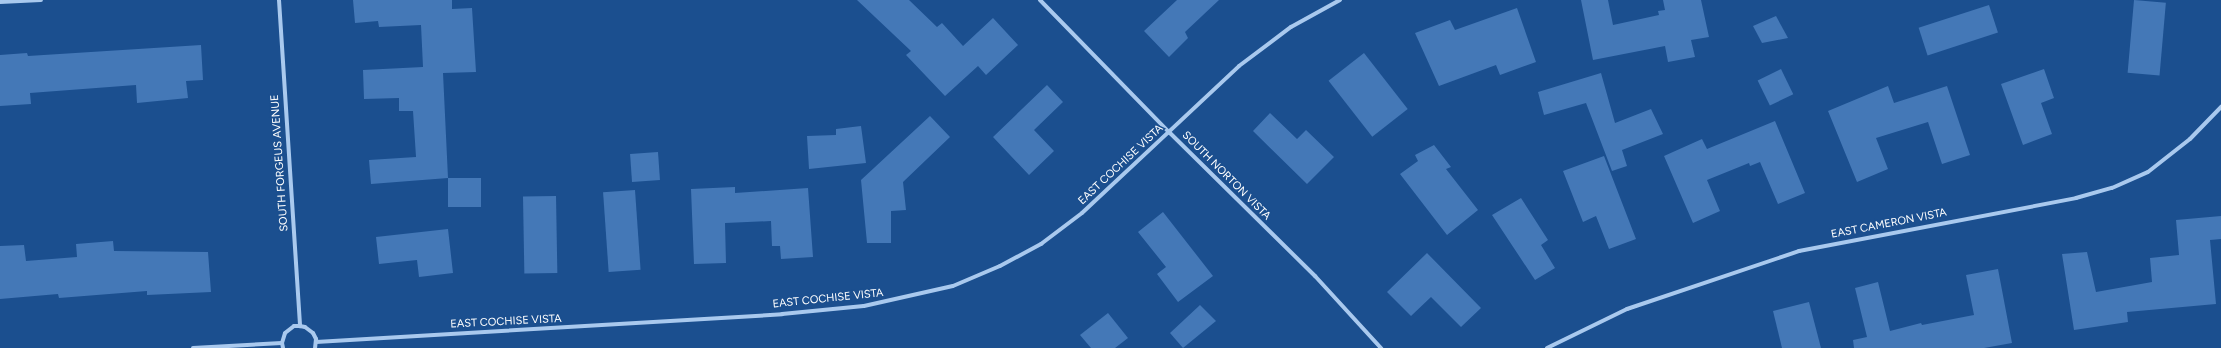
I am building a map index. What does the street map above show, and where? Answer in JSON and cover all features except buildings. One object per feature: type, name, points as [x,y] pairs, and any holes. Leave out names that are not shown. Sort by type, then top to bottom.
[{"type":"street","points":[[0,2],[41,0]]},
{"type":"street","name":"SOUTH FORGEUS AVENUE","points":[[279,0],[300,326]]},
{"type":"street","name":"SOUTH NORTON VISTA","points":[[1040,0],[1170,133],[1315,276],[1381,348]]},
{"type":"street","name":"EAST COCHISE VISTA","points":[[316,342],[782,314],[864,306],[952,286],[1000,266],[1041,244],[1082,213],[1170,133],[1239,66],[1291,28],[1340,0]]},
{"type":"street","name":"EAST CAMERON VISTA","points":[[1547,348],[1627,309],[1799,251],[2076,198],[2112,188],[2148,172],[2190,139],[2221,107]]},
{"type":"street","points":[[193,348],[282,346],[285,333],[294,326],[300,326],[310,330],[316,342],[315,348]]}]
